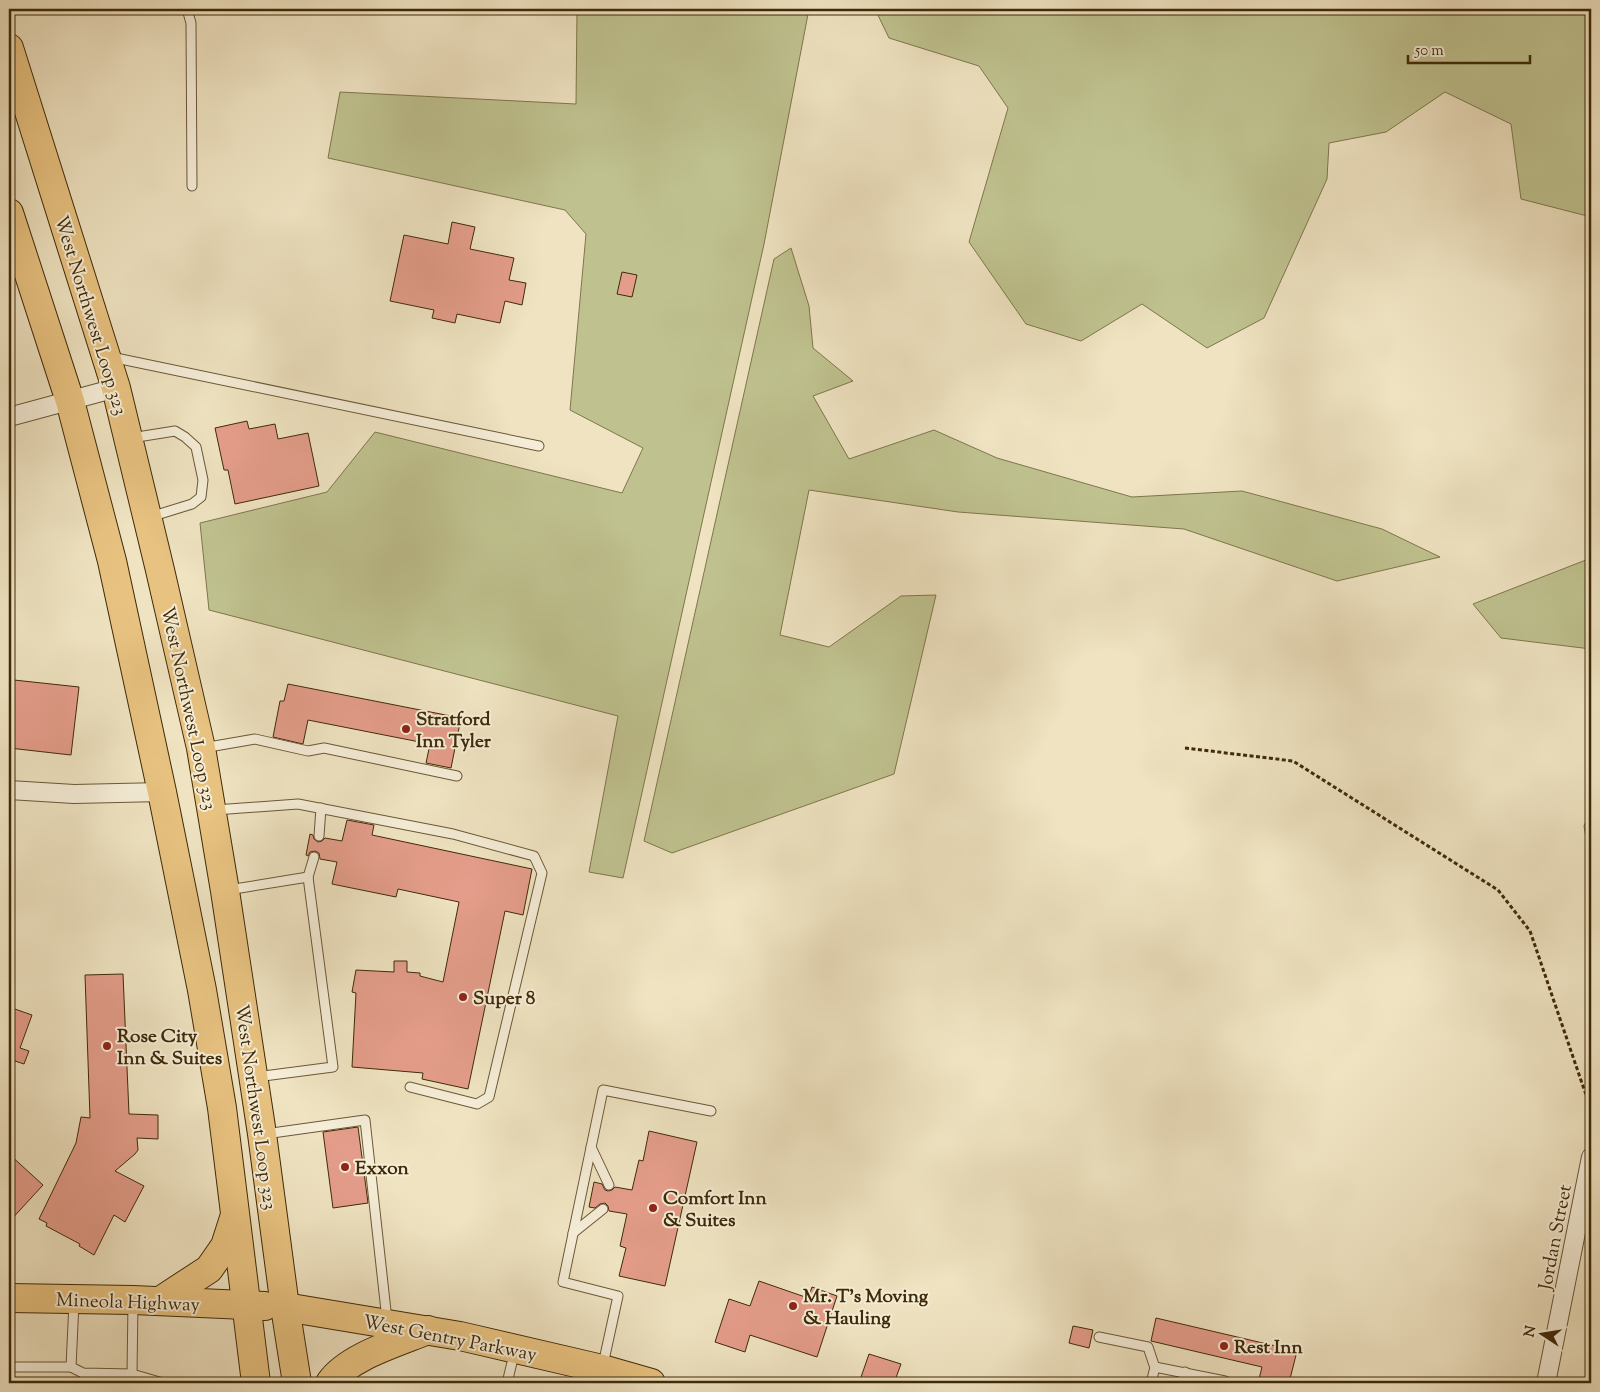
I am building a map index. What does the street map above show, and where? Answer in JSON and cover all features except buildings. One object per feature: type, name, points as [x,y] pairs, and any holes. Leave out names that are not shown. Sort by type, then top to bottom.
[{"type":"main road","name":"West Northwest Loop 323","points":[[9,48],[116,388],[201,748],[262,1134],[297,1383]]},
{"type":"main road","name":"West Northwest Loop 323","points":[[9,212],[70,400],[112,562],[162,792],[202,990],[222,1108],[256,1383]]},
{"type":"main road","points":[[146,1301],[209,1269],[225,1246],[236,1214]]},
{"type":"main road","name":"Mineola Highway","points":[[9,1298],[246,1305]]},
{"type":"main road","name":"West Gentry Parkway","points":[[246,1305],[285,1307],[428,1330],[516,1348],[600,1376],[651,1383]]},
{"type":"main road","points":[[330,1383],[335,1376],[356,1360],[428,1330]]},
{"type":"street","points":[[9,417],[116,388]]},
{"type":"street","points":[[9,790],[74,794],[162,792]]},
{"type":"street","name":"Jordan Street","points":[[1546,1383],[1591,1157]]},
{"type":"lane","points":[[187,9],[191,23],[192,186]]},
{"type":"lane","points":[[106,356],[539,446]]},
{"type":"lane","points":[[128,439],[175,431],[196,447],[203,480],[202,497],[192,504],[148,518]]},
{"type":"lane","points":[[201,748],[255,739],[308,751],[324,748],[457,776]]},
{"type":"lane","points":[[212,810],[298,804],[453,834],[534,856],[542,873],[489,1097],[478,1104],[410,1087]]},
{"type":"lane","points":[[319,836],[321,808]]},
{"type":"lane","points":[[253,1077],[333,1067],[308,877],[314,857]]},
{"type":"lane","points":[[225,891],[308,877]]},
{"type":"lane","points":[[600,1376],[618,1296],[563,1282],[602,1090],[710,1111]]},
{"type":"lane","points":[[262,1134],[365,1120],[388,1323]]},
{"type":"lane","points":[[591,1147],[609,1185]]},
{"type":"lane","points":[[573,1233],[604,1209]]},
{"type":"lane","points":[[71,1368],[74,1300]]},
{"type":"lane","points":[[132,1374],[146,1301]]},
{"type":"lane","points":[[1099,1337],[1148,1347],[1154,1368],[1151,1383]]},
{"type":"lane","points":[[507,1383],[516,1348]]},
{"type":"lane","points":[[1154,1368],[1155,1366],[1225,1380],[1225,1383]]},
{"type":"lane","points":[[9,1367],[71,1368],[83,1373],[132,1374],[163,1383]]},
{"type":"lane","points":[[1183,1383],[1185,1372]]},
{"type":"path","points":[[1185,748],[1293,761],[1498,890],[1530,931],[1585,1092],[1591,1103]]},
{"type":"green space","points":[[577,9],[809,9],[764,244],[623,878],[589,872],[618,716],[209,610],[200,523],[327,492],[375,432],[622,493],[643,448],[570,410],[586,234],[565,210],[328,158],[340,92],[576,104]]},
{"type":"green space","points":[[875,9],[1591,9],[1591,217],[1521,199],[1511,124],[1445,92],[1386,132],[1329,143],[1327,179],[1264,318],[1207,348],[1142,304],[1081,341],[1026,324],[969,242],[1008,108],[979,66],[889,38]]},
{"type":"green space","points":[[791,248],[809,306],[813,348],[853,381],[813,396],[849,459],[934,430],[997,458],[1132,497],[1242,491],[1382,529],[1440,557],[1337,581],[1184,529],[958,512],[809,490],[780,635],[829,647],[901,596],[936,595],[894,774],[672,853],[644,841],[774,259]]},
{"type":"green space","points":[[1591,558],[1591,649],[1501,638],[1473,604]]},
{"type":"green space","points":[[1591,809],[1591,867],[1584,826]]},
{"type":"place","name":"Stratford Inn Tyler","points":[[406,729]]},
{"type":"place","name":"Super 8","points":[[463,997]]},
{"type":"place","name":"Rose City Inn & Suites","points":[[107,1046]]},
{"type":"place","name":"Exxon","points":[[345,1167]]},
{"type":"place","name":"Comfort Inn & Suites","points":[[653,1208]]},
{"type":"place","name":"Mr. T's Moving & Hauling","points":[[793,1306]]},
{"type":"place","name":"Rest Inn","points":[[1224,1346]]}]
